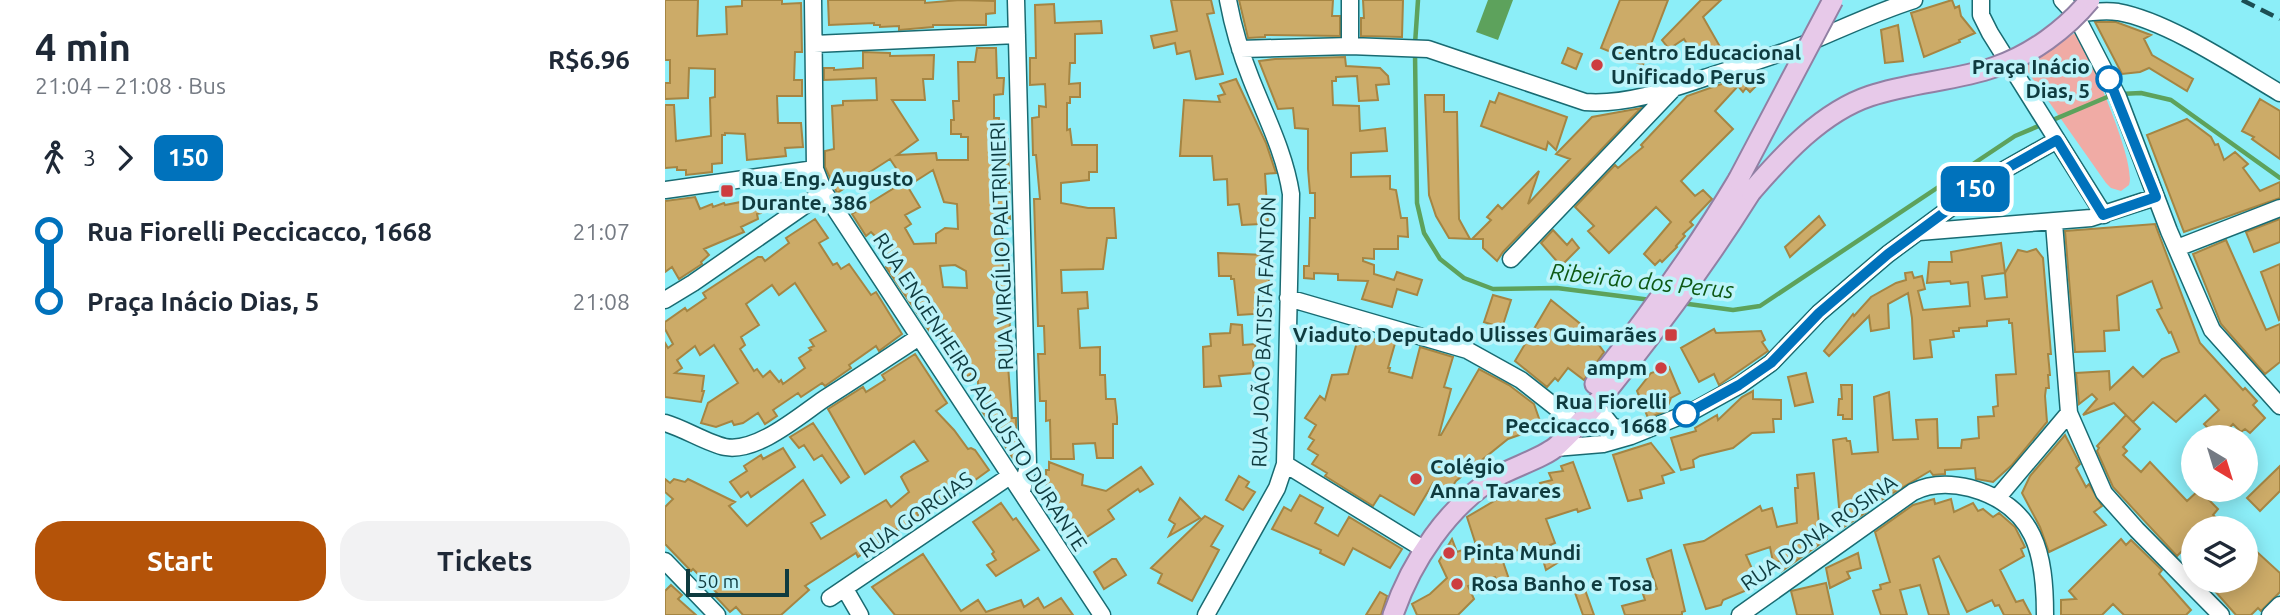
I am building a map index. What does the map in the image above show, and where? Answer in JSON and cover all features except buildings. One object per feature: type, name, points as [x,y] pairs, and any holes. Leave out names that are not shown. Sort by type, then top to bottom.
[{"type":"main road","points":[[1393,615],[1436,533],[1494,478],[1555,448],[1573,420],[1675,292],[1705,236],[1744,186],[1833,0]]},
{"type":"main road","points":[[1744,186],[1773,166],[1812,130],[1845,107],[1869,96],[2001,65],[2042,43],[2073,19],[2091,0]]},
{"type":"main road","points":[[1524,462],[1595,405],[1656,317]]},
{"type":"street","points":[[665,190],[815,169],[813,0]]},
{"type":"street","name":"RUA VIRGÍLIO PALTRINIERI","points":[[1016,0],[1028,447],[1028,465],[1022,491]]},
{"type":"street","name":"RUA JOÃO BATISTA FANTON","points":[[1206,615],[1277,488],[1285,464],[1291,214],[1288,173],[1240,49],[1228,0]]},
{"type":"street","points":[[1350,0],[1352,46]]},
{"type":"street","points":[[1240,49],[1352,46],[1428,49],[1585,102],[1601,103],[1674,88],[1812,41],[1879,6],[1914,0]]},
{"type":"street","points":[[1981,0],[1981,15],[2103,215]]},
{"type":"street","points":[[2062,0],[2075,14],[2126,118],[2212,330],[2280,406]]},
{"type":"street","points":[[2075,14],[2095,11],[2119,13],[2151,22],[2207,50],[2280,93]]},
{"type":"street","points":[[814,44],[1017,35]]},
{"type":"street","points":[[1511,259],[1674,88]]},
{"type":"street","points":[[1555,448],[1603,444],[1631,436],[1693,411],[1761,370],[1787,348],[1852,282],[1995,175],[2055,137]]},
{"type":"street","name":"RUA ENGENHEIRO AUGUSTO DURANTE","points":[[815,169],[824,192],[1102,615]]},
{"type":"street","points":[[665,300],[824,192]]},
{"type":"street","points":[[1919,232],[2007,224],[2054,223],[2103,215],[2156,197]]},
{"type":"street","points":[[2177,248],[2280,208]]},
{"type":"street","points":[[2054,223],[2069,413],[2104,493],[2221,615]]},
{"type":"street","points":[[1288,299],[1467,350],[1521,380],[1573,420]]},
{"type":"street","points":[[665,423],[724,447],[739,447],[759,441],[797,419],[919,337]]},
{"type":"street","points":[[1595,405],[1611,425],[1631,436]]},
{"type":"street","points":[[1998,497],[2069,413]]},
{"type":"street","points":[[1285,464],[1425,550]]},
{"type":"street","name":"RUA GORGIAS","points":[[830,598],[1010,476]]},
{"type":"street","name":"RUA DONA ROSINA","points":[[1740,615],[1924,487],[1937,484],[1962,486],[1998,497],[2019,517],[2035,538],[2044,577],[2045,615]]},
{"type":"street","points":[[665,561],[717,615]]},
{"type":"street","points":[[845,589],[860,615]]},
{"type":"street","points":[[2270,615],[2280,605]]},
{"type":"shaded area","points":[[1488,0],[1513,0],[1498,40],[1476,32]]},
{"type":"shaded area","points":[[2078,31],[2111,110],[2126,155],[2130,173],[2129,185],[2121,191],[2106,183],[2023,65]]},
{"type":"waterway","name":"Ribeirão dos Perus","points":[[1415,44],[1418,0]]},
{"type":"waterway","name":"Ribeirão dos Perus","points":[[1415,53],[1417,203],[1424,233],[1440,259],[1464,278],[1493,289],[1557,288],[1651,300]]},
{"type":"waterway","name":"Ribeirão dos Perus","points":[[2120,94],[2141,93],[2171,100],[2280,178]]},
{"type":"waterway","name":"Ribeirão dos Perus","points":[[1681,303],[1733,310],[1760,306],[2015,136],[2112,95]]},
{"type":"railway","points":[[2242,0],[2280,19]]},
{"type":"bus line","name":"150","points":[[1686,414],[1720,397],[1771,363],[1852,282],[1995,175],[2057,140],[2103,215],[2156,197],[2142,156],[2109,79]]},
{"type":"place","name":"Centro Educacional Unificado Perus","points":[[1597,65]]},
{"type":"place","name":"Praça Inácio Dias, 5","points":[[2109,79]]},
{"type":"place","name":"Rua Eng. Augusto Durante, 386","points":[[727,191]]},
{"type":"place","name":"Viaduto Deputado Ulisses Guimarães","points":[[1671,335]]},
{"type":"place","name":"ampm","points":[[1661,368]]},
{"type":"place","name":"Rua Fiorelli Peccicacco, 1668","points":[[1686,414]]},
{"type":"place","name":"Colégio Anna Tavares","points":[[1416,479]]},
{"type":"place","name":"Pinta Mundi","points":[[1449,553]]},
{"type":"place","name":"Rosa Banho e Tosa","points":[[1457,584]]}]
